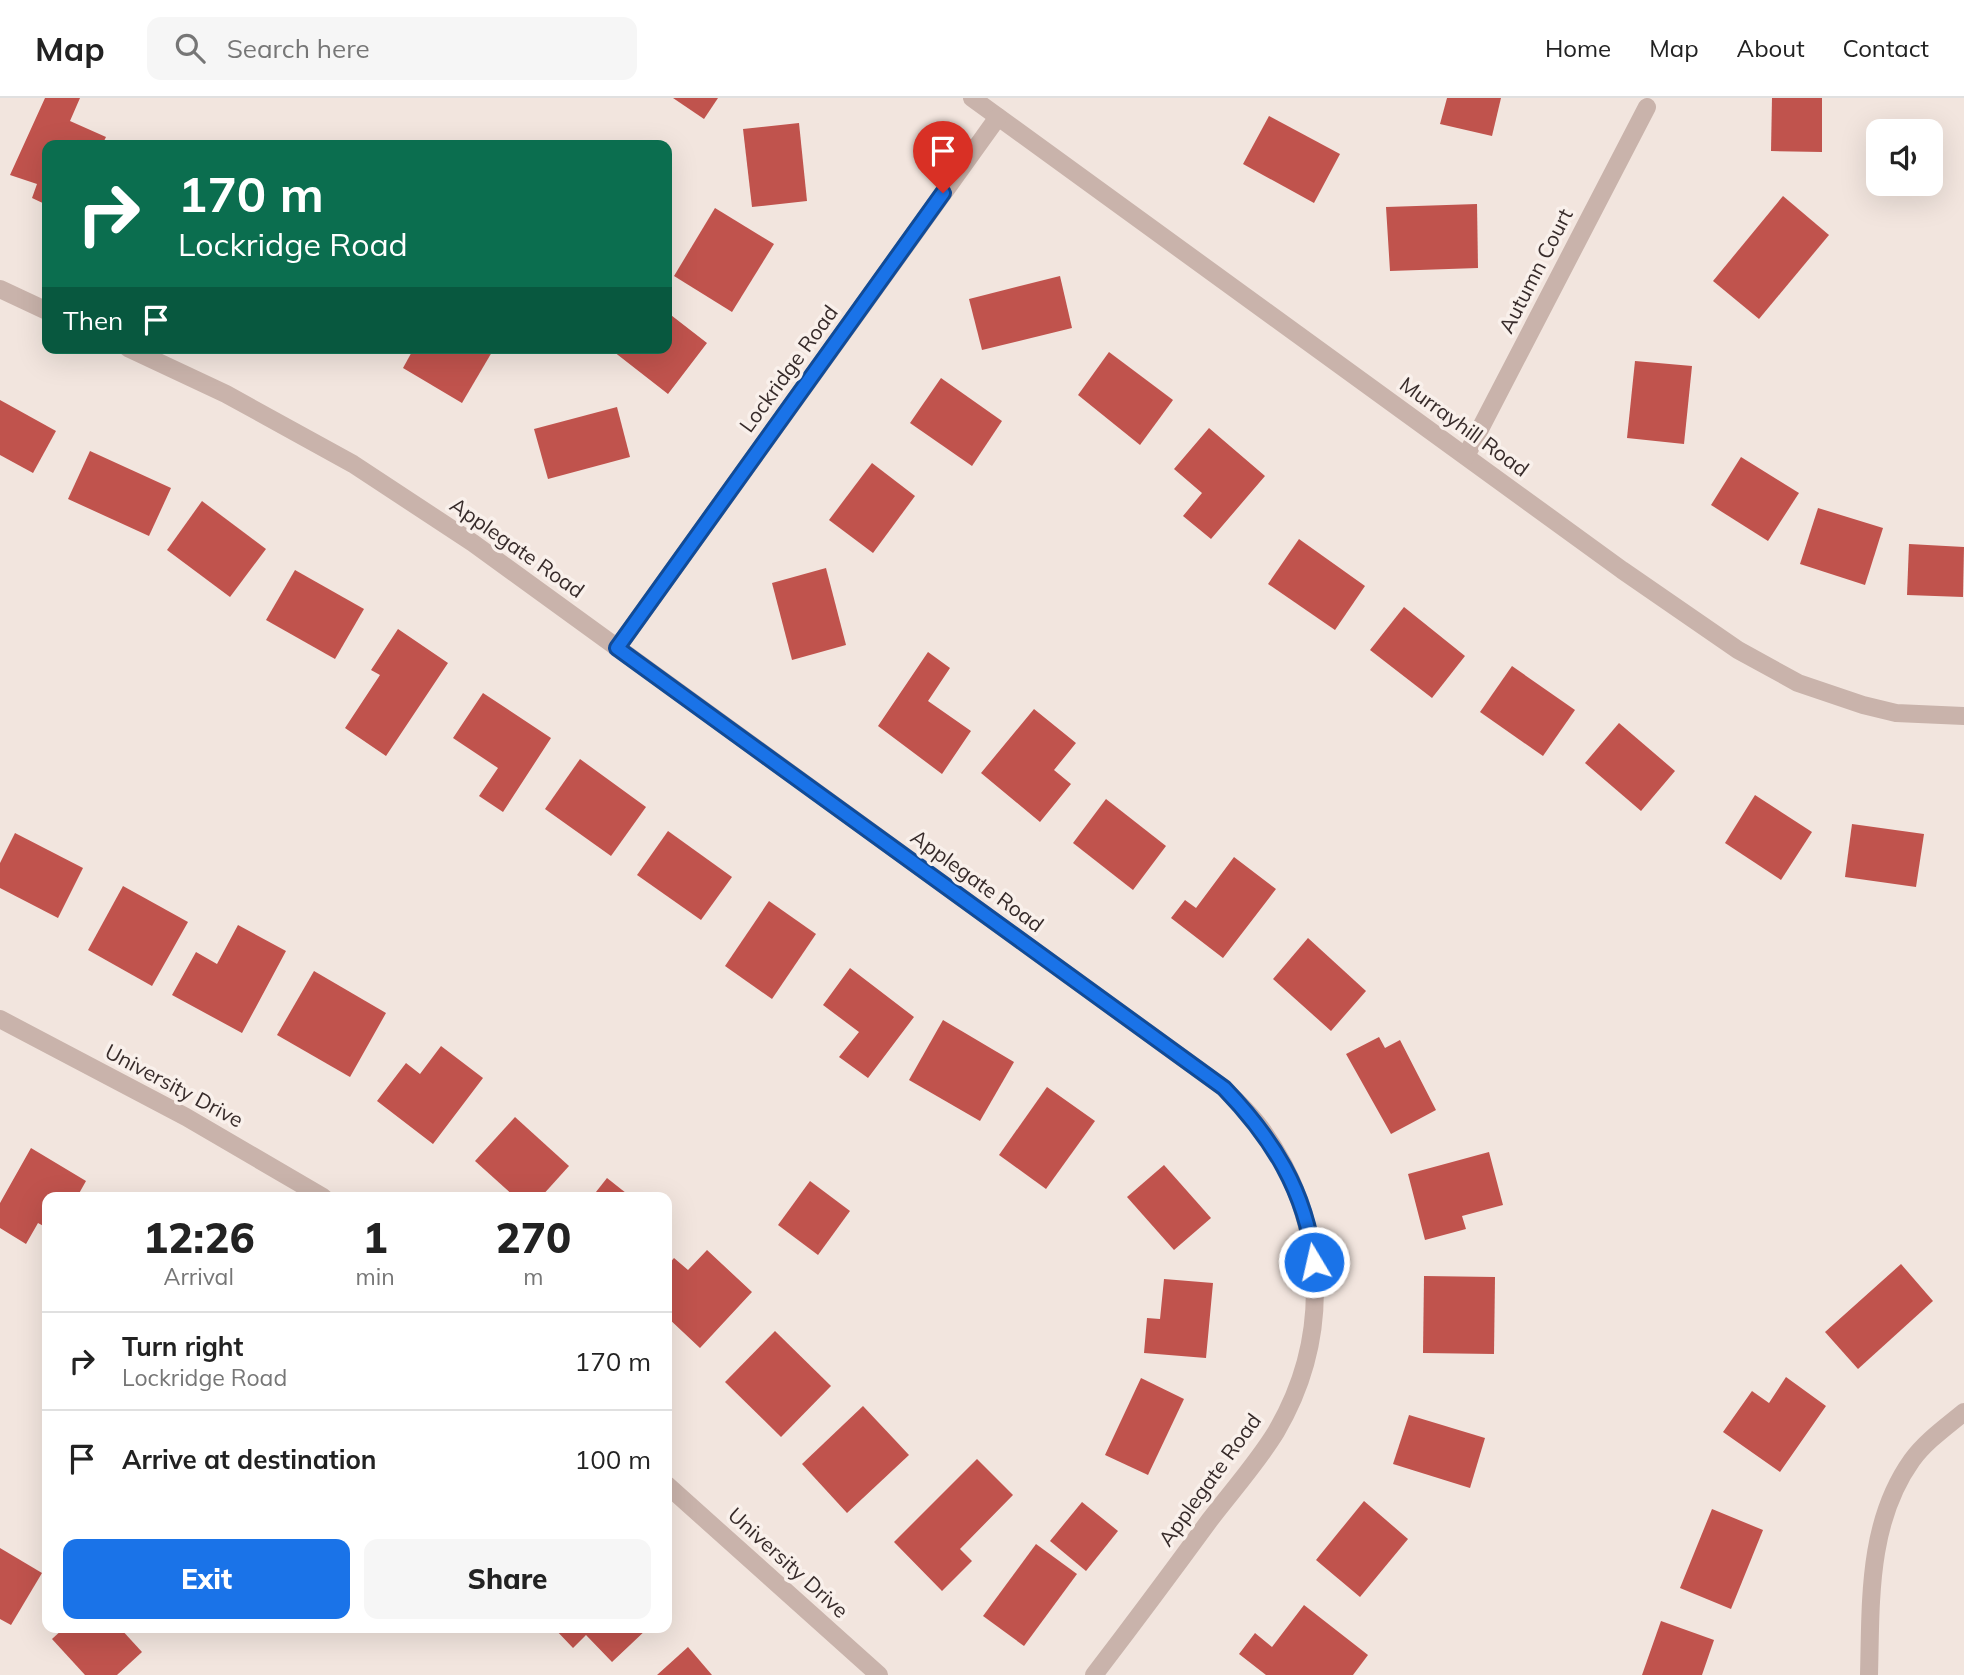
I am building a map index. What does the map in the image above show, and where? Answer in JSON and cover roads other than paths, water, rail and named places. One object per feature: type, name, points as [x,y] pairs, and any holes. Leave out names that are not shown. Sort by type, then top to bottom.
[{"type":"street","name":"Murrayhill Road","points":[[986,105],[1466,456],[1738,650],[1798,682],[1863,705],[1895,713],[1964,716]]},
{"type":"street","name":"Lockridge Road","points":[[617,648],[986,105]]},
{"type":"street","name":"Autumn Court","points":[[1466,456],[1647,107]]},
{"type":"street","points":[[0,289],[42,309]]},
{"type":"street","name":"Applegate Road","points":[[141,354],[226,394],[353,464],[473,543],[1224,1088],[1260,1126],[1287,1170],[1311,1236],[1317,1287],[1313,1338],[1298,1387],[1275,1433],[1094,1675]]},
{"type":"street","name":"University Drive","points":[[0,1019],[186,1117],[314,1192]]},
{"type":"street","points":[[1869,1675],[1872,1575],[1880,1525],[1899,1480],[1913,1460],[1929,1441],[1964,1412]]},
{"type":"street","name":"University Drive","points":[[672,1489],[879,1675]]}]
